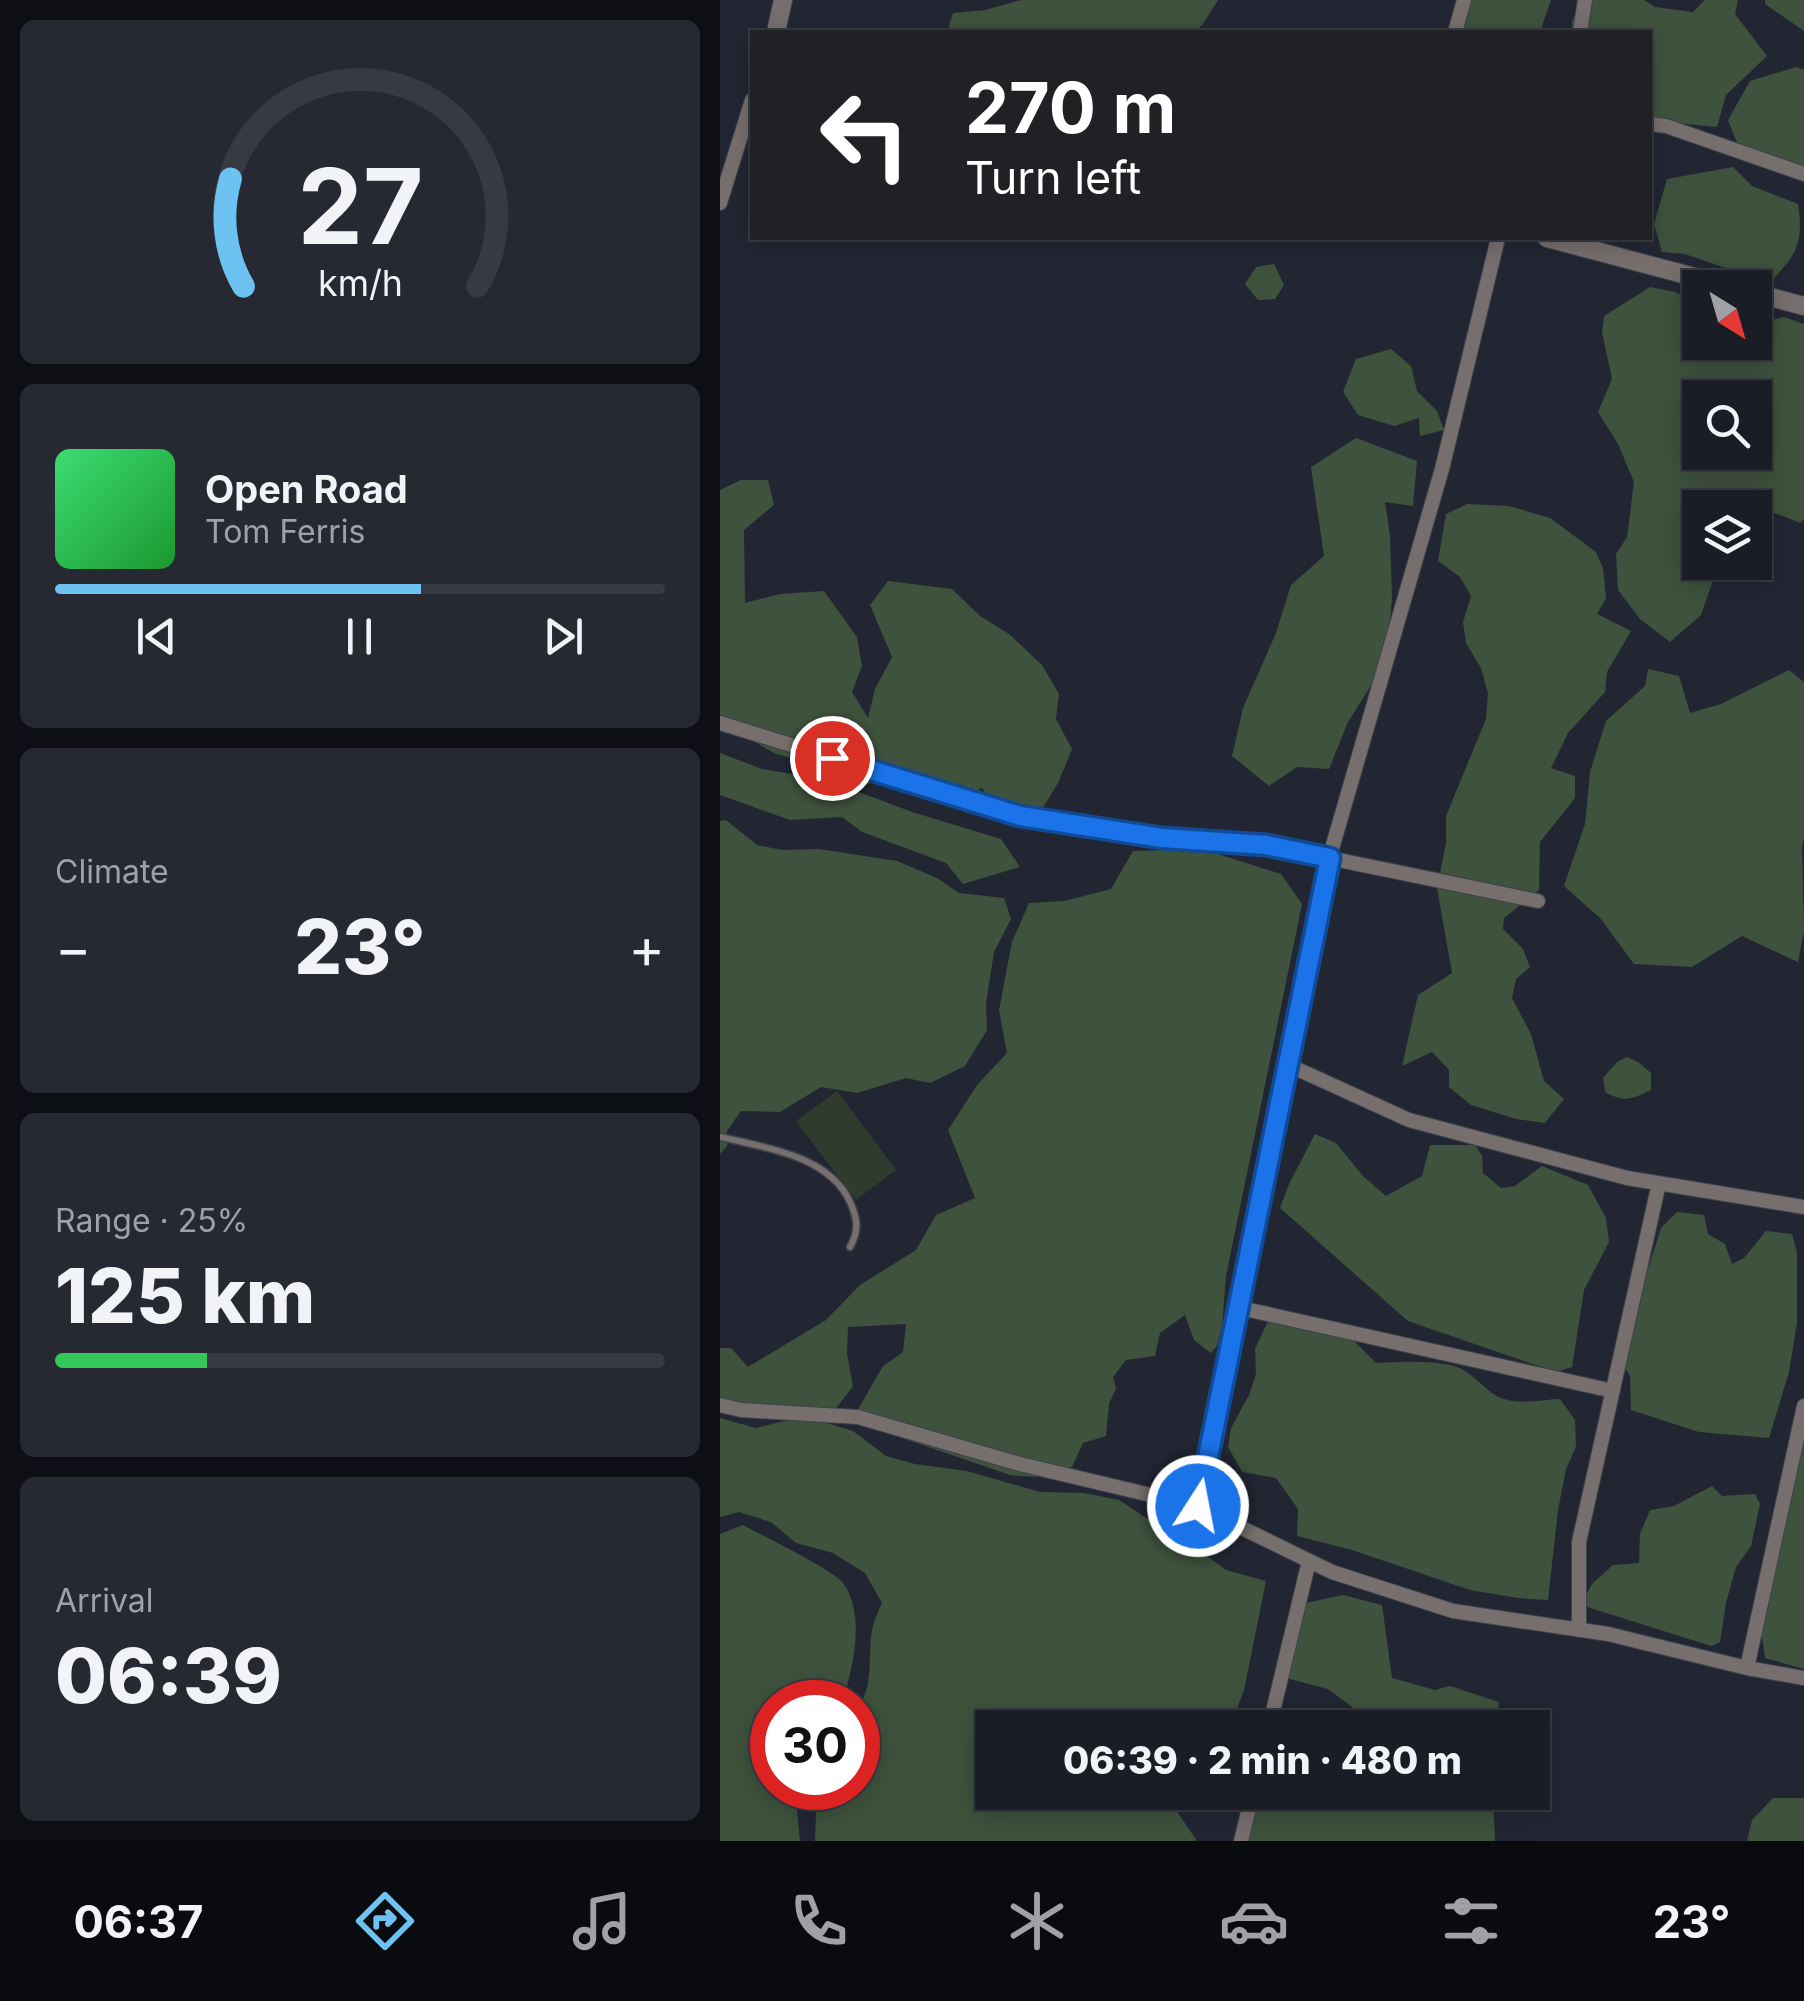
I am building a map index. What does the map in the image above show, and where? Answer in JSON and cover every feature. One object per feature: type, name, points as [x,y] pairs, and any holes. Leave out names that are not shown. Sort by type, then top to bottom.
[{"type":"street","points":[[776,30],[783,0]]},
{"type":"street","points":[[1456,30],[1464,0]]},
{"type":"street","points":[[1580,30],[1585,0]]},
{"type":"street","points":[[720,203],[750,106]]},
{"type":"street","points":[[1652,124],[1804,174]]},
{"type":"street","points":[[1198,1506],[1330,858],[1442,469],[1498,240]]},
{"type":"street","points":[[1555,240],[1682,274]]},
{"type":"street","points":[[1772,297],[1804,306]]},
{"type":"street","points":[[720,723],[1020,816],[1162,838],[1266,845],[1538,901]]},
{"type":"street","points":[[1286,1064],[1409,1120],[1627,1178],[1804,1207]]},
{"type":"street","points":[[1580,1630],[1579,1542],[1659,1183]]},
{"type":"street","points":[[1236,1307],[1613,1390]]},
{"type":"street","points":[[720,1405],[741,1410],[858,1417],[1016,1463],[1198,1506],[1332,1572],[1454,1611],[1608,1634],[1804,1678]]},
{"type":"street","points":[[1747,1668],[1804,1406]]},
{"type":"street","points":[[1273,1710],[1310,1560]]},
{"type":"street","points":[[1242,1841],[1249,1810]]},
{"type":"lane","points":[[720,1137],[800,1159],[830,1174],[845,1191],[856,1216],[858,1228],[850,1248]]},
{"type":"green space","points":[[1021,0],[1218,0],[1196,30],[948,30],[953,13],[985,10]]},
{"type":"green space","points":[[1456,0],[1551,0],[1541,30],[1453,30]]},
{"type":"green space","points":[[1581,0],[1644,0],[1655,7],[1693,12],[1705,0],[1738,0],[1735,14],[1767,56],[1726,95],[1717,127],[1676,123],[1652,117],[1652,30],[1572,30]]},
{"type":"green space","points":[[1765,0],[1804,0],[1804,31],[1765,4]]},
{"type":"green space","points":[[1796,67],[1804,70],[1804,176],[1741,153],[1728,120],[1750,81]]},
{"type":"green space","points":[[1733,167],[1752,186],[1798,204],[1799,239],[1786,265],[1772,280],[1772,270],[1731,270],[1685,254],[1662,252],[1654,224],[1667,179]]},
{"type":"green space","points":[[1274,264],[1284,285],[1275,299],[1258,300],[1245,284],[1256,267]]},
{"type":"green space","points":[[1650,287],[1682,296],[1682,360],[1772,360],[1772,320],[1784,317],[1804,324],[1804,519],[1800,523],[1772,512],[1772,490],[1682,490],[1682,580],[1713,580],[1701,615],[1670,642],[1640,619],[1618,590],[1616,554],[1627,537],[1634,482],[1618,444],[1598,412],[1612,379],[1602,332],[1604,316]]},
{"type":"green space","points":[[1391,349],[1411,366],[1417,391],[1437,411],[1444,430],[1420,436],[1419,418],[1394,426],[1358,415],[1343,392],[1356,359]]},
{"type":"green space","points":[[1356,438],[1417,461],[1413,506],[1385,502],[1392,599],[1386,662],[1348,722],[1329,769],[1297,767],[1269,786],[1232,756],[1243,708],[1276,633],[1291,585],[1324,556],[1311,467]]},
{"type":"green space","points":[[741,480],[768,480],[774,505],[744,530],[745,603],[780,594],[824,591],[857,637],[862,666],[852,692],[868,718],[875,689],[892,657],[870,605],[888,581],[952,589],[1042,665],[1059,694],[1056,719],[1072,749],[1039,814],[996,806],[982,788],[956,801],[928,792],[894,769],[870,784],[822,760],[774,753],[720,722],[720,490]]},
{"type":"green space","points":[[1467,504],[1509,506],[1550,518],[1596,552],[1603,568],[1606,598],[1597,614],[1631,631],[1607,672],[1605,692],[1568,733],[1551,768],[1575,776],[1575,798],[1540,842],[1539,890],[1504,918],[1503,929],[1523,949],[1530,967],[1516,979],[1512,998],[1531,1034],[1544,1081],[1564,1099],[1545,1123],[1471,1105],[1449,1087],[1449,1070],[1432,1052],[1402,1066],[1418,995],[1452,973],[1437,888],[1446,843],[1446,816],[1486,719],[1488,693],[1481,668],[1466,643],[1463,622],[1471,596],[1460,577],[1438,561],[1446,514]]},
{"type":"green space","points":[[1648,669],[1679,676],[1690,713],[1721,704],[1789,670],[1804,682],[1804,931],[1798,962],[1742,936],[1692,967],[1634,964],[1601,919],[1564,886],[1585,824],[1590,772],[1606,721],[1645,686]]},
{"type":"green space","points":[[720,753],[762,769],[827,780],[912,812],[1001,839],[1020,867],[963,884],[946,863],[862,832],[842,817],[790,820],[720,795]]},
{"type":"green space","points":[[726,820],[757,845],[782,850],[819,849],[897,861],[937,878],[959,893],[1004,898],[1011,919],[994,952],[986,1003],[987,1030],[965,1066],[930,1083],[906,1078],[857,1093],[821,1087],[780,1112],[741,1111],[727,1131],[727,1146],[720,1154],[720,821]]},
{"type":"green space","points":[[1202,849],[1281,874],[1302,904],[1226,1276],[1222,1327],[1211,1353],[1194,1340],[1185,1315],[1160,1333],[1155,1356],[1126,1360],[1113,1377],[1116,1388],[1109,1404],[1106,1436],[1083,1443],[1072,1467],[1036,1477],[1010,1475],[882,1431],[857,1411],[883,1366],[903,1352],[906,1324],[848,1327],[847,1354],[853,1386],[834,1411],[816,1407],[769,1411],[720,1407],[720,1348],[731,1348],[748,1367],[826,1320],[860,1285],[916,1250],[936,1215],[975,1198],[948,1130],[977,1085],[1007,1053],[999,1010],[1012,942],[1029,903],[1064,901],[1111,889],[1133,851]]},
{"type":"green space","points":[[1627,1057],[1651,1073],[1651,1090],[1623,1099],[1605,1092],[1603,1078]]},
{"type":"green space","points":[[837,1091],[896,1170],[856,1200],[796,1121]]},
{"type":"green space","points":[[1315,1134],[1336,1143],[1363,1176],[1386,1196],[1422,1176],[1430,1145],[1475,1145],[1482,1156],[1483,1173],[1501,1188],[1515,1186],[1542,1166],[1588,1185],[1606,1218],[1609,1242],[1584,1290],[1572,1367],[1556,1372],[1408,1321],[1280,1208]]},
{"type":"green space","points":[[1677,1212],[1704,1215],[1708,1234],[1725,1244],[1732,1264],[1744,1258],[1766,1231],[1792,1234],[1797,1253],[1797,1323],[1789,1372],[1769,1438],[1699,1432],[1631,1410],[1630,1376],[1614,1349],[1639,1297],[1661,1228]]},
{"type":"green space","points":[[1270,1317],[1344,1331],[1376,1363],[1445,1364],[1465,1371],[1507,1400],[1560,1399],[1575,1420],[1576,1447],[1566,1469],[1558,1510],[1548,1600],[1470,1590],[1352,1550],[1297,1536],[1298,1509],[1276,1478],[1242,1472],[1228,1447],[1231,1428],[1256,1374],[1255,1349]]},
{"type":"green space","points":[[720,1418],[756,1428],[814,1419],[853,1431],[886,1456],[915,1464],[967,1471],[1040,1492],[1084,1493],[1119,1500],[1165,1536],[1206,1555],[1226,1570],[1266,1581],[1236,1710],[975,1710],[975,1810],[1176,1810],[1197,1841],[815,1841],[816,1810],[880,1810],[880,1680],[869,1680],[871,1636],[882,1603],[865,1573],[833,1553],[796,1543],[771,1522],[739,1512],[720,1517]]},
{"type":"green space","points":[[1804,1429],[1804,1669],[1765,1658],[1761,1629]]},
{"type":"green space","points":[[1712,1486],[1722,1496],[1755,1494],[1760,1504],[1751,1546],[1736,1567],[1720,1642],[1711,1646],[1581,1605],[1592,1584],[1613,1565],[1639,1563],[1640,1534],[1650,1510],[1674,1506]]},
{"type":"green space","points":[[743,1525],[812,1562],[843,1583],[854,1610],[855,1642],[848,1680],[750,1680],[750,1810],[797,1810],[800,1841],[720,1841],[720,1534]]},
{"type":"green space","points":[[1343,1595],[1382,1605],[1392,1678],[1435,1690],[1450,1686],[1499,1702],[1498,1710],[1356,1710],[1328,1689],[1286,1678],[1301,1604]]},
{"type":"green space","points":[[1773,1798],[1804,1798],[1804,1841],[1747,1841],[1752,1820]]},
{"type":"green space","points":[[1253,1810],[1494,1810],[1495,1841],[1240,1841]]},
{"type":"route","points":[[832,758],[1020,816],[1162,838],[1266,845],[1330,858],[1198,1506]]}]
